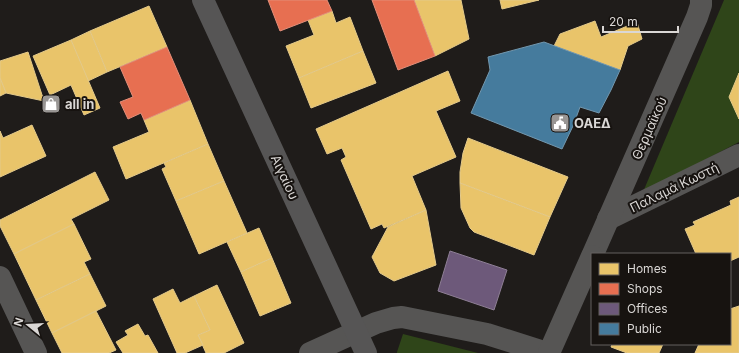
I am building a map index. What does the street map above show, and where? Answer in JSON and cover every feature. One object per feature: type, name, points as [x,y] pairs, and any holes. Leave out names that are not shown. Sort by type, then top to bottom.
[{"type":"main road","name":"Αιγαίου","points":[[203,0],[366,353]]},
{"type":"street","name":"Θερμαϊκού","points":[[593,253],[697,17],[701,0]]},
{"type":"street","name":"Παλαμά Κωστή","points":[[608,219],[739,155]]},
{"type":"street","name":"Θερμαϊκού","points":[[548,353],[591,257]]},
{"type":"street","points":[[0,277],[36,353]]},
{"type":"street","points":[[310,353],[376,323],[402,317],[487,334],[548,353]]},
{"type":"green space","points":[[724,0],[739,0],[739,142],[643,192]]},
{"type":"green space","points":[[403,334],[478,353],[397,353]]},
{"type":"building: Homes","points":[[414,0],[461,0],[469,39],[435,56]]},
{"type":"building: Homes","points":[[500,0],[539,0],[502,9]]},
{"type":"building: Homes","points":[[149,6],[167,47],[107,72],[90,31]]},
{"type":"building: Homes","points":[[332,11],[336,23],[350,17],[363,51],[299,78],[286,46],[314,35],[308,20]]},
{"type":"building: Homes","points":[[595,21],[601,37],[637,22],[642,39],[628,46],[620,70],[554,46],[560,34]]},
{"type":"building: Homes","points":[[90,31],[107,72],[88,81],[71,40]]},
{"type":"building: Homes","points":[[71,40],[100,108],[84,115],[71,85],[50,95],[33,56]]},
{"type":"building: Homes","points":[[363,51],[376,83],[311,108],[299,78]]},
{"type":"building: Homes","points":[[28,52],[44,101],[6,93],[0,78],[0,61]]},
{"type":"building: Homes","points":[[448,71],[460,101],[436,111],[456,157],[412,176],[426,210],[384,228],[382,224],[371,229],[341,160],[346,157],[342,148],[327,154],[316,129]]},
{"type":"building: Homes","points":[[739,73],[739,119],[729,97]]},
{"type":"building: Homes","points":[[0,78],[6,93],[0,96]]},
{"type":"building: Homes","points":[[190,100],[208,144],[126,179],[113,147],[149,132],[144,120]]},
{"type":"building: Homes","points":[[32,125],[46,156],[0,177],[0,131],[3,138]]},
{"type":"building: Homes","points":[[468,138],[568,177],[550,217],[460,183],[463,153]]},
{"type":"building: Homes","points":[[208,144],[224,181],[176,201],[162,169],[166,167],[164,163]]},
{"type":"building: Homes","points":[[95,172],[109,200],[71,219],[74,224],[14,254],[0,226],[0,220]]},
{"type":"building: Homes","points":[[224,181],[247,233],[199,254],[176,201]]},
{"type":"building: Homes","points":[[460,183],[550,217],[534,255],[474,232],[470,228],[461,208]]},
{"type":"building: Homes","points":[[739,197],[739,257],[731,261],[731,253],[696,253],[685,229],[695,225],[693,222],[731,205],[730,201]]},
{"type":"building: Homes","points":[[426,210],[436,265],[394,281],[380,273],[372,257],[388,227]]},
{"type":"building: Homes","points":[[74,224],[91,259],[84,262],[90,274],[36,300],[14,254]]},
{"type":"building: Homes","points":[[259,228],[272,258],[241,272],[227,242]]},
{"type":"building: Homes","points":[[272,258],[291,303],[260,316],[241,272]]},
{"type":"building: Homes","points":[[90,274],[106,306],[52,333],[36,300]]},
{"type":"building: Homes","points":[[217,285],[244,343],[224,353],[206,353],[198,335],[210,330],[194,296]]},
{"type":"building: Homes","points":[[173,289],[180,303],[194,296],[210,330],[198,335],[203,345],[185,353],[177,353],[153,299]]},
{"type":"building: Homes","points":[[739,306],[739,353],[695,353],[699,345],[731,345],[731,309]]},
{"type":"building: Homes","points":[[96,311],[116,350],[109,353],[62,353],[52,333]]},
{"type":"building: Homes","points":[[138,324],[145,336],[148,335],[158,353],[123,353],[116,342],[128,335],[125,331]]},
{"type":"building: Homes","points":[[612,345],[663,345],[659,353],[627,353],[611,347]]},
{"type":"building: Shops","points":[[268,0],[327,0],[332,11],[280,31]]},
{"type":"building: Shops","points":[[372,0],[414,0],[435,56],[398,70]]},
{"type":"building: Shops","points":[[167,47],[190,100],[144,120],[141,113],[128,119],[120,102],[133,97],[120,67]]},
{"type":"building: Offices","points":[[450,251],[507,270],[494,310],[438,291]]},
{"type":"building: Public","points":[[544,42],[620,70],[599,113],[580,107],[562,149],[471,113],[490,70],[488,57]]},
{"type":"place","name":"all in","points":[[51,104]]},
{"type":"place","name":"ΟΑΕΔ","points":[[560,123]]}]
